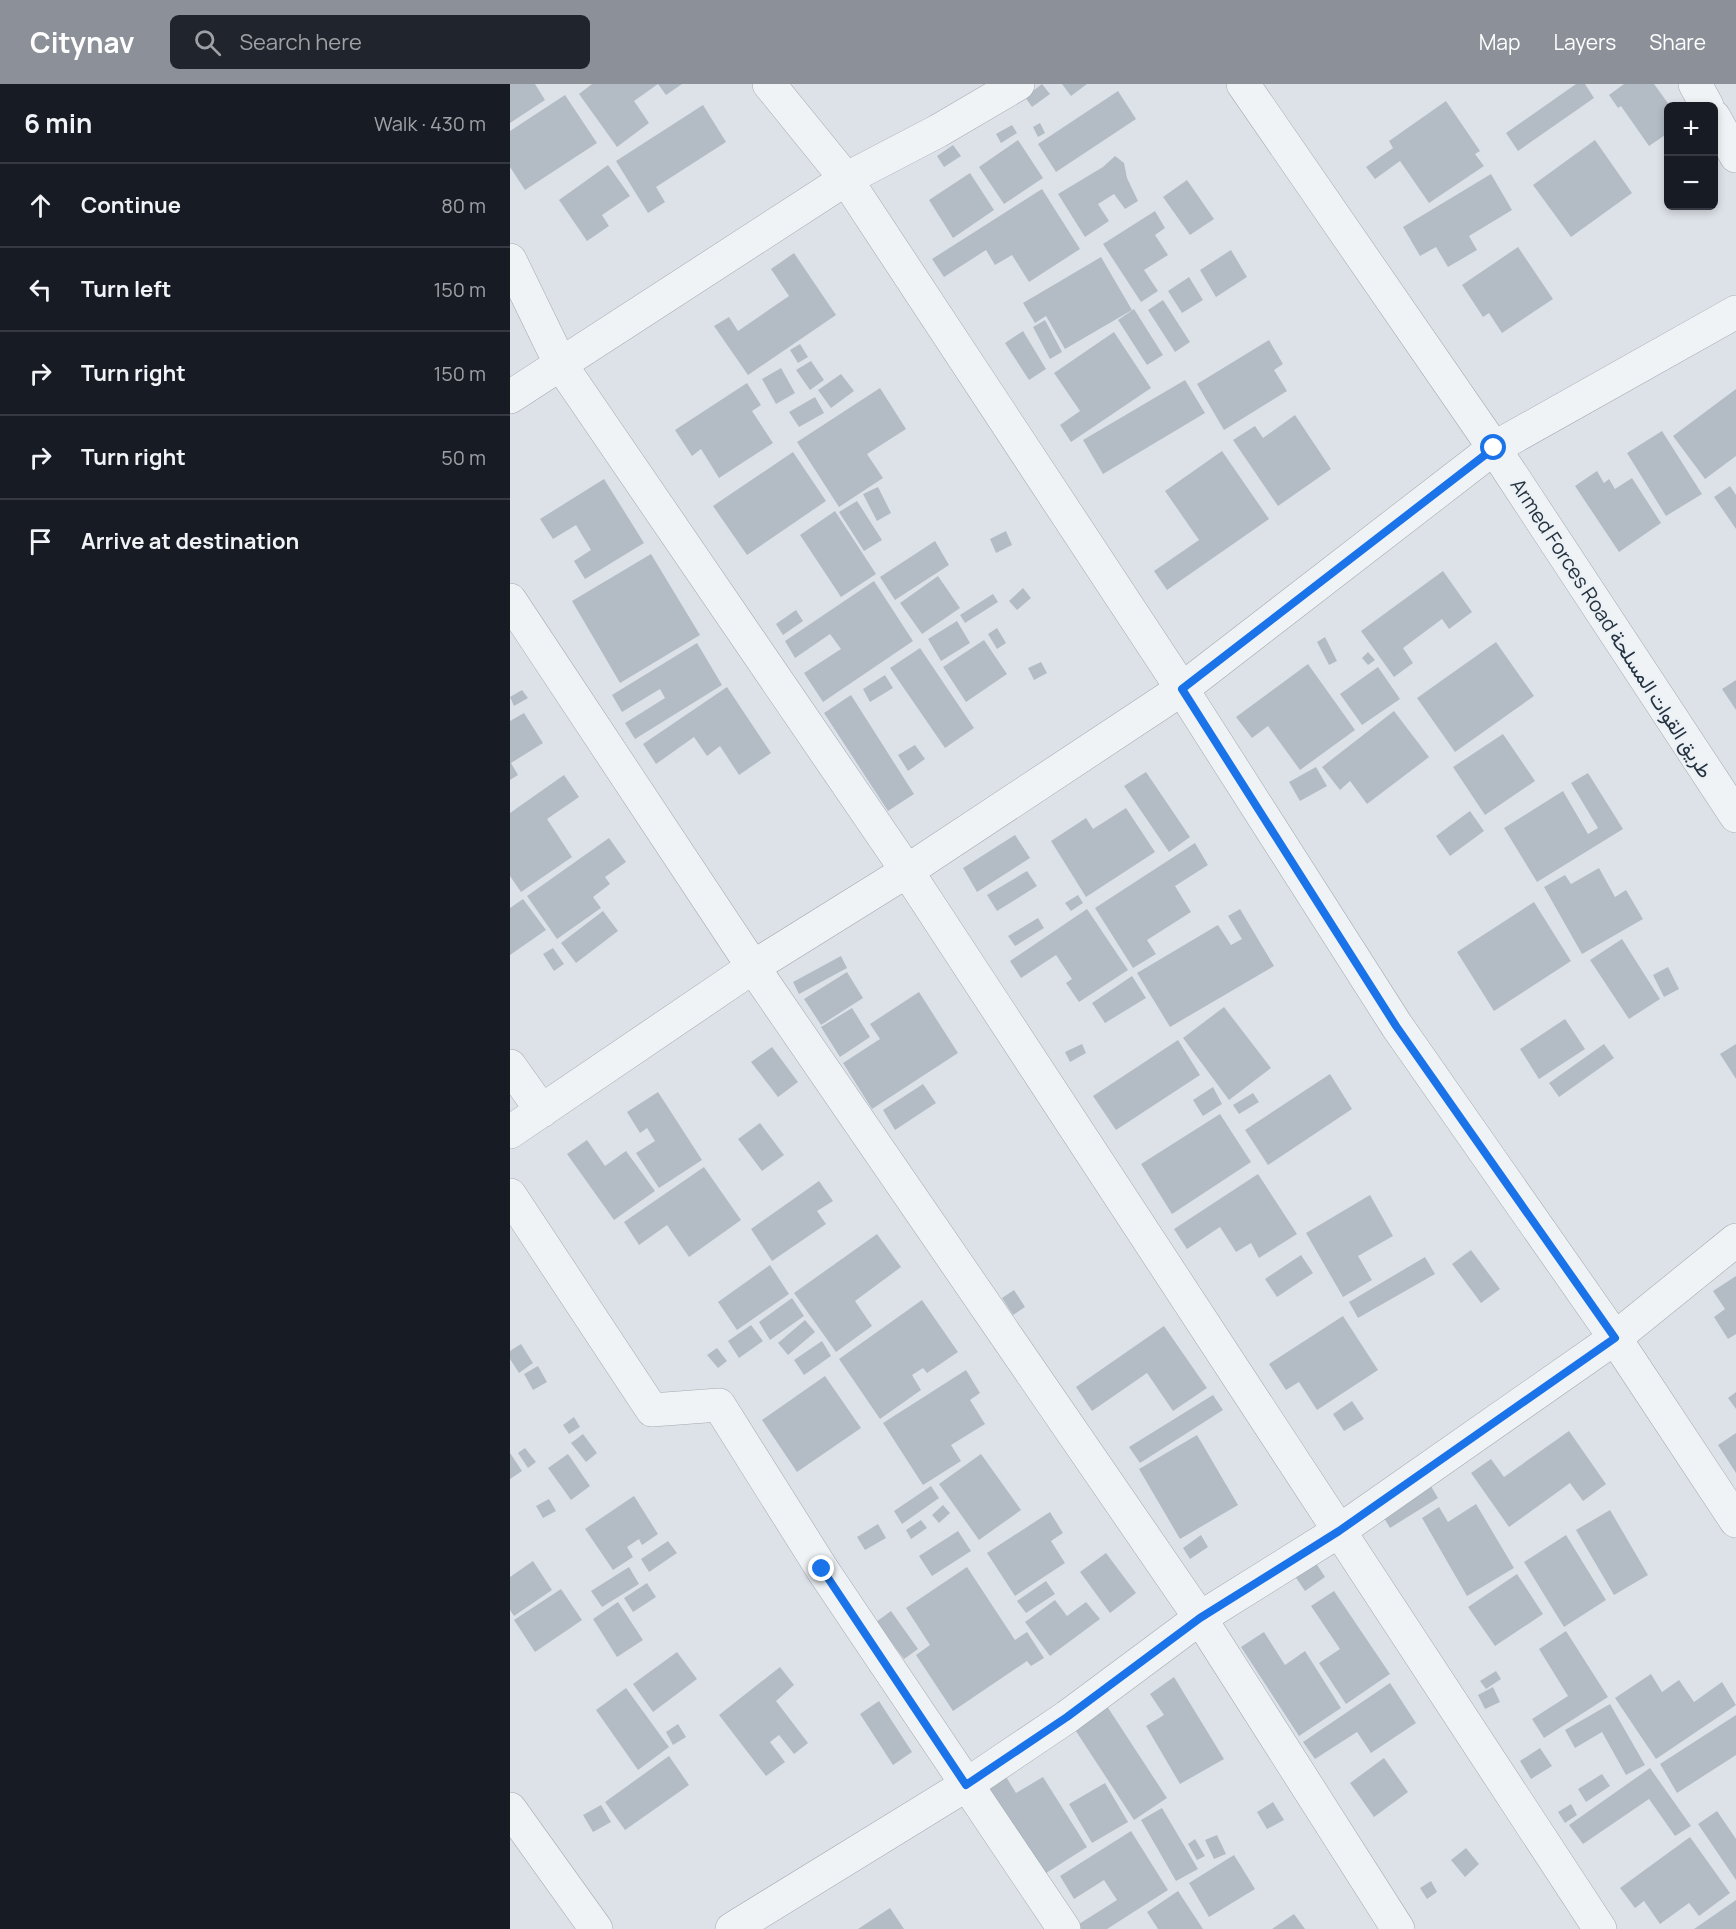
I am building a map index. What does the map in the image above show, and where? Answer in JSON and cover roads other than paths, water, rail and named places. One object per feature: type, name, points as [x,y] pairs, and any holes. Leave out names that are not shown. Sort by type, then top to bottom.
[{"type":"street","points":[[769,84],[846,179],[1182,689],[1396,1026],[1615,1338],[1736,1521]]},
{"type":"street","points":[[510,397],[846,179],[938,131],[1018,84]]},
{"type":"street","name":"Armed Forces Road طريق القوات المسلحة","points":[[1243,84],[1494,448],[1736,816]]},
{"type":"street","points":[[1695,84],[1705,102]]},
{"type":"street","points":[[1718,125],[1736,156]]},
{"type":"street","points":[[510,260],[561,365],[908,872],[1600,1929]]},
{"type":"street","points":[[510,1132],[753,967],[908,872],[1182,689],[1494,448],[1736,312]]},
{"type":"street","points":[[510,600],[753,967],[1200,1618],[1398,1929]]},
{"type":"street","points":[[510,1066],[542,1111]]},
{"type":"street","points":[[510,1195],[652,1410],[719,1405],[822,1569],[1064,1929]]},
{"type":"street","points":[[732,1929],[966,1785],[1067,1717],[1200,1618],[1339,1531],[1615,1338],[1736,1240]]},
{"type":"street","points":[[510,1809],[596,1929]]}]
